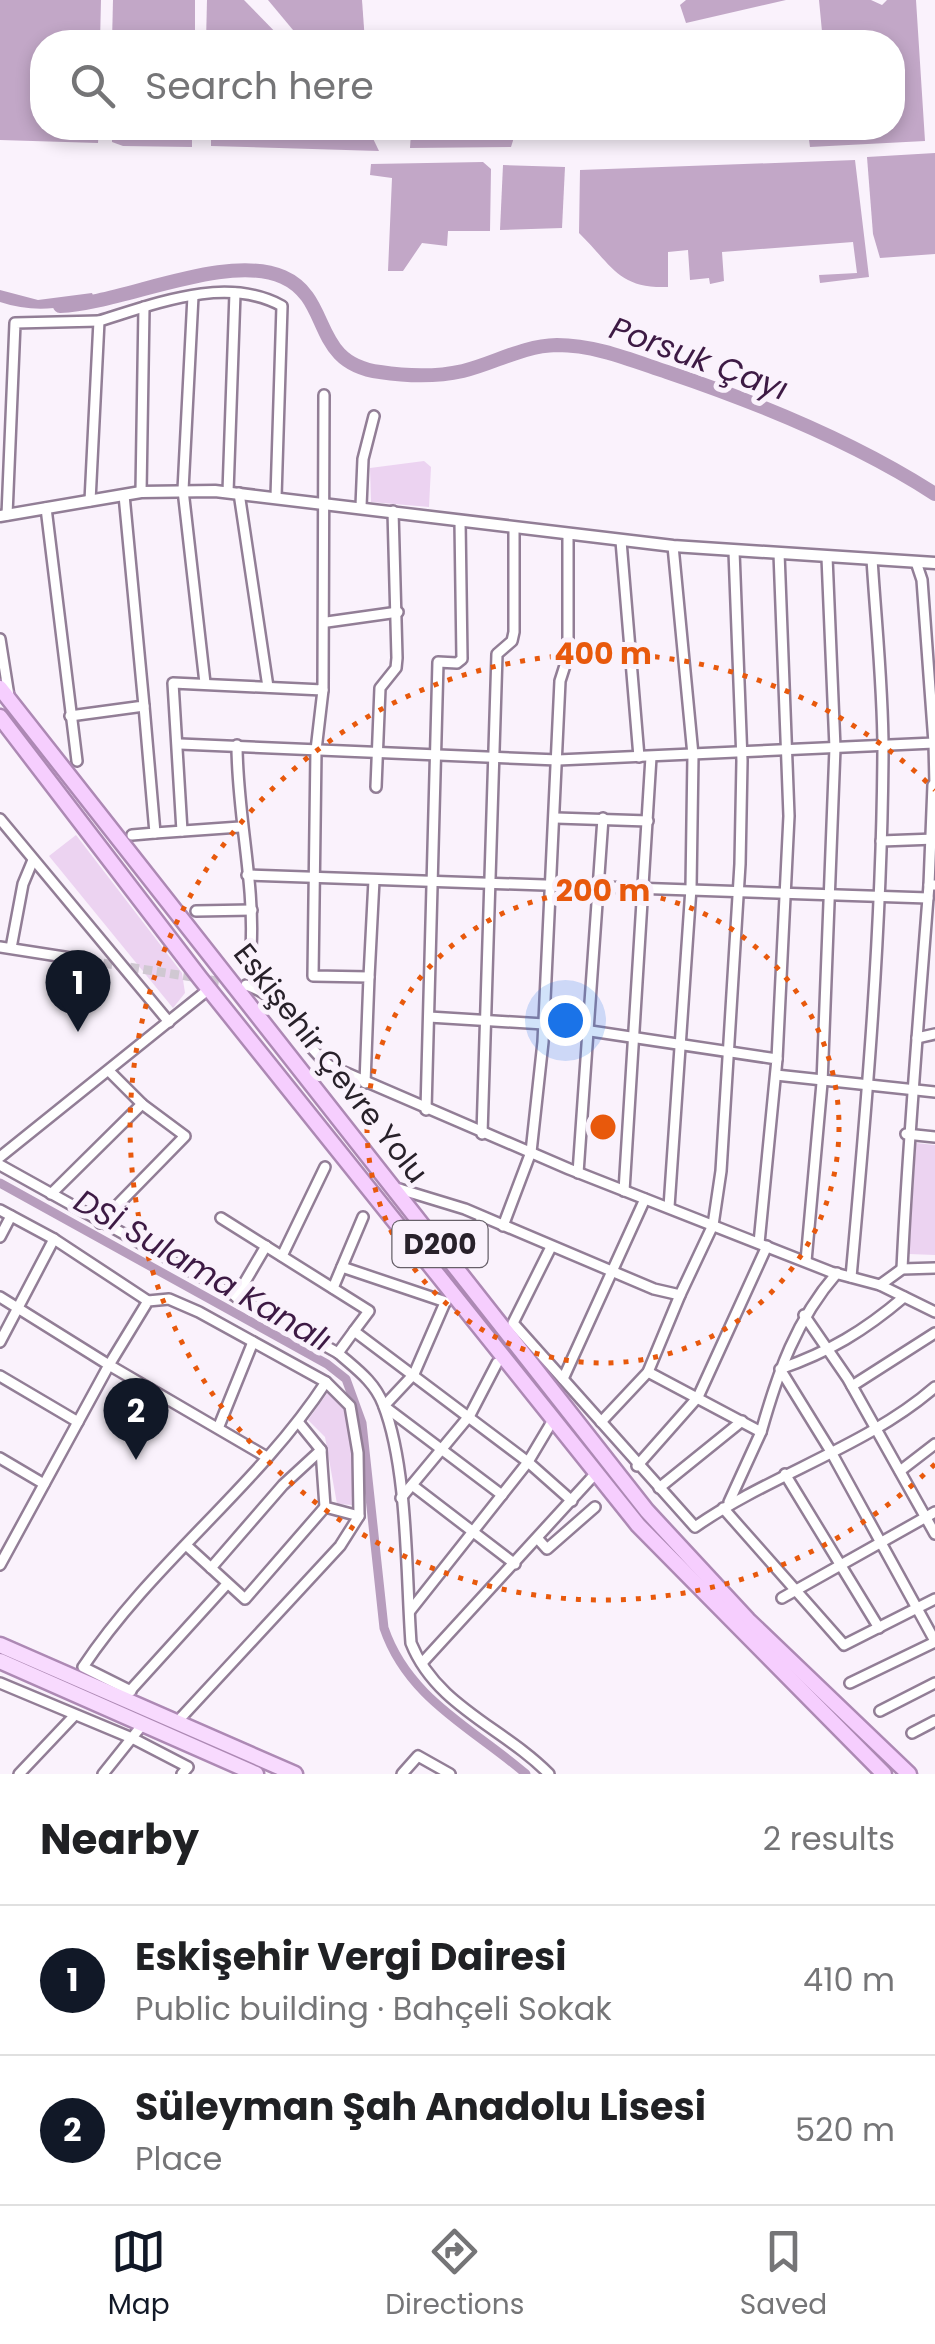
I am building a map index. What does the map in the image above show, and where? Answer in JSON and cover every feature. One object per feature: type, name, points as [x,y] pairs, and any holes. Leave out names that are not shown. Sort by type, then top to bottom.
[{"type":"highway","name":"Eskişehir Çevre Yolu","points":[[4,694],[647,1511],[748,1620],[909,1774]]},
{"type":"highway","name":"Eskişehir Çevre Yolu","points":[[0,717],[210,989],[638,1525],[884,1774]]},
{"type":"highway","points":[[882,1746],[920,1774]]},
{"type":"highway","points":[[862,1754],[874,1774]]},
{"type":"main road","points":[[0,1645],[127,1695],[147,1718],[177,1722],[295,1774]]},
{"type":"main road","points":[[0,1662],[147,1718],[256,1774]]},
{"type":"street","points":[[235,292],[233,492],[268,687]]},
{"type":"street","points":[[276,497],[282,306],[261,294],[235,292],[193,296],[98,321],[15,323],[4,515],[141,492],[233,492],[673,546],[935,563]]},
{"type":"street","points":[[193,296],[183,490],[205,684]]},
{"type":"street","points":[[141,492],[144,307]]},
{"type":"street","points":[[90,500],[98,321]]},
{"type":"street","points":[[324,395],[320,502],[327,622],[316,750],[313,976],[369,977]]},
{"type":"street","points":[[361,506],[363,459],[374,416]]},
{"type":"street","points":[[124,495],[154,833]]},
{"type":"street","points":[[46,508],[77,761]]},
{"type":"street","points":[[376,787],[380,688],[396,668],[398,612],[393,510]]},
{"type":"street","points":[[426,1110],[438,662],[462,659],[460,521]]},
{"type":"street","points":[[482,1134],[497,654],[512,641],[514,632],[514,529]]},
{"type":"street","points":[[503,1226],[531,1152],[544,1024],[560,680],[568,656],[568,535]]},
{"type":"street","points":[[621,540],[645,757],[648,821],[624,1191]]},
{"type":"street","points":[[669,1207],[691,888],[693,756],[673,546]]},
{"type":"street","points":[[602,1422],[648,1372],[713,1225],[738,890],[742,753],[734,551]]},
{"type":"street","points":[[637,1466],[698,1397],[763,1244],[786,893],[787,750],[779,553]]},
{"type":"street","points":[[806,1262],[822,1082],[835,748],[826,557]]},
{"type":"street","points":[[851,1277],[869,1086],[880,896],[883,746],[872,560]]},
{"type":"street","points":[[902,1269],[906,1134],[930,976],[928,898],[934,839],[932,673],[922,580],[916,562]]},
{"type":"street","points":[[327,622],[398,612]]},
{"type":"street","points":[[0,639],[4,694]]},
{"type":"street","points":[[182,832],[180,744],[173,682],[323,690]]},
{"type":"street","points":[[70,716],[144,706]]},
{"type":"street","points":[[180,744],[558,760],[934,743]]},
{"type":"street","points":[[238,744],[240,827],[252,910],[251,948]]},
{"type":"street","points":[[556,818],[648,821]]},
{"type":"street","points":[[578,1173],[603,818]]},
{"type":"street","points":[[0,819],[169,1022]]},
{"type":"street","points":[[132,835],[240,827]]},
{"type":"street","points":[[881,841],[934,839]]},
{"type":"street","points":[[33,860],[6,948],[90,961]]},
{"type":"street","points":[[247,876],[553,882],[928,898]]},
{"type":"street","points":[[365,1083],[374,880]]},
{"type":"street","points":[[196,911],[252,910]]},
{"type":"street","points":[[246,985],[271,993],[312,1052],[365,1083],[578,1173],[806,1262],[880,1285],[935,1312]]},
{"type":"street","points":[[0,1157],[210,989]]},
{"type":"street","points":[[429,1018],[544,1024],[776,1059]]},
{"type":"street","points":[[918,1038],[935,1034]]},
{"type":"street","points":[[100,1223],[184,1136],[142,1104],[109,1071]]},
{"type":"street","points":[[776,1075],[935,1092]]},
{"type":"street","points":[[51,1194],[142,1104]]},
{"type":"street","points":[[906,1134],[935,1136]]},
{"type":"street","points":[[0,1166],[338,1353],[370,1380],[384,1406],[400,1499],[412,1642],[422,1663],[447,1696],[550,1774]]},
{"type":"street","points":[[282,1256],[325,1167]]},
{"type":"street","points":[[396,1188],[482,1217],[680,1296]]},
{"type":"street","points":[[563,1379],[646,1199]]},
{"type":"street","points":[[0,1210],[54,1238],[148,1301],[169,1299],[326,1382],[350,1406],[356,1428],[359,1516],[340,1546],[177,1722]]},
{"type":"street","points":[[0,1237],[11,1216]]},
{"type":"street","points":[[334,1288],[363,1217]]},
{"type":"street","points":[[468,1254],[482,1217]]},
{"type":"street","points":[[221,1218],[368,1310],[338,1353]]},
{"type":"street","points":[[0,1342],[54,1238]]},
{"type":"street","points":[[236,1297],[266,1246]]},
{"type":"street","points":[[551,1247],[513,1323],[637,1466],[696,1527],[726,1506],[905,1413],[935,1387]]},
{"type":"street","points":[[342,1267],[446,1302],[414,1374],[384,1406]]},
{"type":"street","points":[[880,1285],[902,1269],[935,1268]]},
{"type":"street","points":[[726,1506],[761,1432],[780,1369],[804,1315],[837,1273]]},
{"type":"street","points":[[780,1369],[830,1351],[863,1332],[904,1297]]},
{"type":"street","points":[[2,1298],[265,1456]]},
{"type":"street","points":[[0,1565],[148,1301]]},
{"type":"street","points":[[804,1315],[930,1514],[935,1534]]},
{"type":"street","points":[[354,1331],[470,1415],[572,1501]]},
{"type":"street","points":[[852,1386],[935,1332]]},
{"type":"street","points":[[219,1426],[254,1342]]},
{"type":"street","points":[[400,1499],[470,1415],[497,1362]]},
{"type":"street","points":[[780,1369],[882,1541],[935,1641],[850,1683]]},
{"type":"street","points":[[648,1372],[761,1432]]},
{"type":"street","points":[[0,1376],[78,1422]]},
{"type":"street","points":[[227,1584],[127,1695],[83,1667],[186,1545],[299,1423],[326,1382]]},
{"type":"street","points":[[384,1406],[502,1495]]},
{"type":"street","points":[[409,1612],[528,1462],[553,1420]]},
{"type":"street","points":[[659,1488],[742,1422]]},
{"type":"street","points":[[186,1545],[244,1599],[325,1507],[321,1450],[299,1423]]},
{"type":"street","points":[[900,1472],[935,1444]]},
{"type":"street","points":[[211,1568],[283,1485],[321,1450]]},
{"type":"street","points":[[0,1458],[44,1484]]},
{"type":"street","points":[[422,1663],[596,1473]]},
{"type":"street","points":[[785,1474],[879,1628]]},
{"type":"street","points":[[412,1485],[515,1564]]},
{"type":"street","points":[[726,1506],[844,1645],[935,1600]]},
{"type":"street","points":[[325,1507],[359,1516]]},
{"type":"street","points":[[538,1539],[547,1550],[596,1507]]},
{"type":"street","points":[[782,1598],[930,1514]]},
{"type":"street","points":[[0,1537],[12,1544]]},
{"type":"street","points":[[880,1711],[935,1683]]},
{"type":"street","points":[[0,1684],[134,1739],[188,1767],[182,1774]]},
{"type":"street","points":[[20,1774],[74,1716]]},
{"type":"street","points":[[102,1774],[134,1739],[147,1718]]},
{"type":"street","points":[[912,1733],[935,1720]]},
{"type":"street","points":[[402,1774],[418,1756],[450,1774]]},
{"type":"shaded area","points":[[0,0],[101,0],[100,30],[30,30],[30,140],[98,140],[98,143],[0,140]]},
{"type":"shaded area","points":[[113,0],[195,0],[195,30],[112,30]]},
{"type":"shaded area","points":[[207,0],[244,0],[273,30],[206,30]]},
{"type":"shaded area","points":[[268,0],[362,0],[364,30],[293,30]]},
{"type":"shaded area","points":[[686,0],[786,0],[686,23],[680,5]]},
{"type":"shaded area","points":[[819,0],[871,0],[882,5],[887,0],[916,0],[925,141],[810,147],[809,140],[905,140],[905,30],[822,30]]},
{"type":"shaded area","points":[[192,140],[192,147],[123,146],[112,142]]},
{"type":"shaded area","points":[[211,140],[374,140],[379,151],[211,146]]},
{"type":"shaded area","points":[[411,140],[513,140],[511,147],[410,148]]},
{"type":"shaded area","points":[[935,153],[935,254],[880,258],[873,234],[867,157]]},
{"type":"shaded area","points":[[855,160],[869,277],[820,283],[819,275],[857,273],[853,242],[722,252],[724,281],[710,284],[709,278],[690,280],[688,250],[668,252],[668,287],[651,287],[617,273],[579,233],[580,170]]},
{"type":"shaded area","points":[[483,162],[491,169],[490,231],[448,231],[447,246],[422,243],[403,271],[388,271],[392,178],[370,175],[371,164]]},
{"type":"shaded area","points":[[503,165],[565,167],[562,228],[500,230]]},
{"type":"shaded area","points":[[0,290],[38,300],[92,293],[95,300],[24,308],[0,302]]},
{"type":"shaded area","points":[[424,461],[431,467],[429,507],[371,502],[370,468]]},
{"type":"shaded area","points":[[76,835],[182,973],[185,993],[173,1008],[49,856]]},
{"type":"shaded area","points":[[916,1143],[935,1145],[935,1255],[909,1254]]},
{"type":"shaded area","points":[[328,1392],[347,1413],[351,1427],[352,1505],[337,1504],[325,1437],[308,1420]]},
{"type":"waterway","name":"Porsuk Çayı","points":[[60,306],[203,275],[260,271],[283,277],[299,287],[332,344],[358,366],[380,372],[432,375],[463,371],[544,346],[599,350],[771,410],[871,457],[935,494]]},
{"type":"waterway","name":"DSİ Sulama Kanalı","points":[[0,1183],[327,1364],[346,1379],[362,1423],[384,1628],[395,1653],[409,1674],[444,1710],[526,1774]]},
{"type":"tunnel","points":[[90,961],[230,983]]},
{"type":"place","name":"Eskişehir Vergi Dairesi","points":[[78,1032]]},
{"type":"place","name":"Süleyman Şah Anadolu Lisesi","points":[[136,1460]]}]
